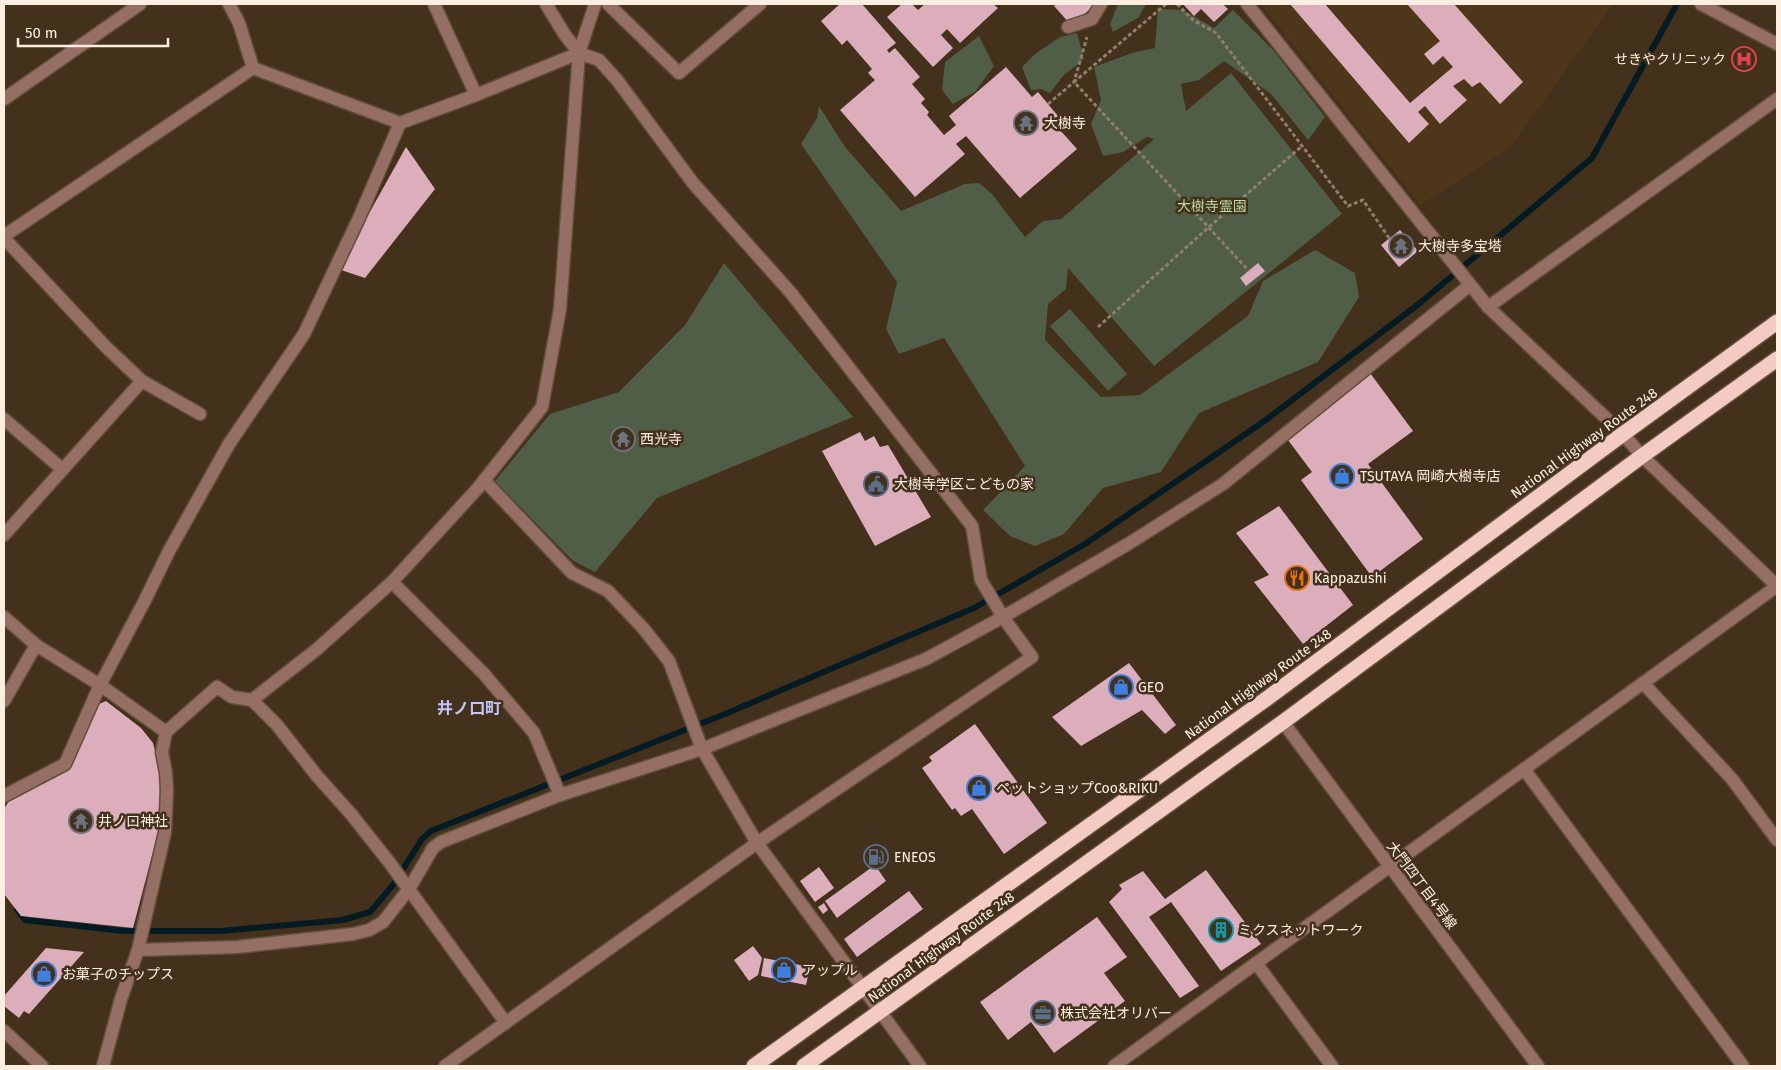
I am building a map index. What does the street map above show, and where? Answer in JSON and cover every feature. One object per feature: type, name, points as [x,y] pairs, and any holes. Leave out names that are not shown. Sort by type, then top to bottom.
[{"type":"highway","name":"National Highway Route 248","points":[[754,1066],[1269,697],[1777,322]]},
{"type":"highway","name":"National Highway Route 248","points":[[804,1066],[1283,722],[1642,456],[1777,359]]},
{"type":"street","points":[[4,99],[140,4]]},
{"type":"street","points":[[229,4],[239,23],[253,68]]},
{"type":"street","points":[[434,4],[476,95]]},
{"type":"street","points":[[445,1066],[756,843],[1032,657],[1003,617],[981,580],[972,526],[790,293],[693,183],[617,80],[599,60],[579,53],[564,35],[546,4]]},
{"type":"street","points":[[252,700],[316,650],[392,582],[484,480],[542,407],[560,309],[579,53],[595,4]]},
{"type":"street","points":[[608,4],[680,73],[760,4]]},
{"type":"street","points":[[1068,27],[1092,19],[1101,4]]},
{"type":"street","points":[[1122,1064],[1256,963],[1777,586],[1642,456],[1623,434],[1488,308],[1247,4]]},
{"type":"street","points":[[1701,4],[1777,44]]},
{"type":"street","points":[[253,68],[400,123],[476,95],[579,53]]},
{"type":"street","points":[[200,414],[142,381],[106,347],[4,237],[253,68]]},
{"type":"street","points":[[1488,308],[1777,99]]},
{"type":"street","points":[[4,796],[65,764],[100,685],[169,551],[229,444],[304,334],[359,218],[400,123]]},
{"type":"street","points":[[138,950],[237,947],[353,934],[369,930],[383,922],[409,889],[433,848],[441,842],[560,795],[702,749],[926,659],[1003,617],[1128,544],[1223,484],[1470,285]]},
{"type":"street","points":[[4,535],[142,381]]},
{"type":"street","points":[[4,418],[62,469]]},
{"type":"street","points":[[484,480],[572,574],[608,591],[643,628],[669,661],[702,749],[756,843],[920,1066]]},
{"type":"street","points":[[392,582],[484,674],[534,733],[560,795]]},
{"type":"street","points":[[4,617],[36,645],[100,685],[166,732]]},
{"type":"street","points":[[4,701],[36,645]]},
{"type":"street","points":[[1643,683],[1732,779],[1777,840]]},
{"type":"street","points":[[103,1066],[121,999],[138,950],[165,832],[167,791],[162,752],[166,732],[217,687],[232,697],[252,700],[277,726],[389,862],[506,1023]]},
{"type":"street","name":"大門四丁目4号線","points":[[1283,722],[1538,1066]]},
{"type":"street","points":[[1524,769],[1742,1066]]},
{"type":"street","points":[[1256,963],[1332,1066]]},
{"type":"street","points":[[4,1031],[42,1066]]},
{"type":"path","points":[[1048,104],[1166,4]]},
{"type":"path","points":[[1177,4],[1193,20],[1216,33],[1348,206],[1363,200],[1389,238]]},
{"type":"path","points":[[1074,82],[1092,19]]},
{"type":"path","points":[[1074,82],[1249,271]]},
{"type":"path","points":[[1098,327],[1302,146]]},
{"type":"shaded area","points":[[1261,4],[1613,4],[1510,148],[1420,205]]},
{"type":"green space","points":[[1118,4],[1146,4],[1139,17],[1113,32],[1110,24]]},
{"type":"green space","name":"大樹寺霊園","points":[[1158,9],[1183,10],[1214,28],[1233,10],[1274,51],[1325,117],[1308,140],[1271,94],[1224,61],[1199,80],[1181,84],[1186,111],[1231,73],[1342,214],[1154,366],[1068,268],[1066,289],[1048,304],[1045,340],[1101,397],[1140,395],[1248,316],[1263,281],[1315,250],[1355,273],[1359,297],[1318,362],[1199,413],[1161,472],[1103,488],[1064,534],[1035,546],[1010,536],[983,510],[1025,466],[944,338],[899,354],[886,329],[897,282],[801,144],[817,118],[819,106],[845,147],[901,211],[965,184],[979,183],[992,194],[1025,237],[1043,221],[1061,219],[1154,139],[1147,137],[1123,152],[1103,156],[1091,124],[1101,100],[1094,67],[1132,53],[1155,48]]},
{"type":"green space","points":[[1077,33],[1084,59],[1063,76],[1050,93],[1041,89],[1031,90],[1022,67],[1035,54],[1060,37]]},
{"type":"green space","points":[[979,36],[994,66],[975,92],[953,104],[942,90],[945,62]]},
{"type":"green space","points":[[724,263],[853,417],[657,498],[595,572],[572,560],[495,481],[550,414],[619,392],[685,325]]},
{"type":"green space","points":[[1070,309],[1127,374],[1108,391],[1050,326]]},
{"type":"building","points":[[840,4],[862,4],[896,43],[887,50],[889,53],[895,48],[920,77],[912,84],[925,99],[921,103],[929,112],[927,115],[944,135],[956,125],[949,116],[1006,67],[1032,97],[1038,92],[1058,116],[1052,121],[1077,149],[1020,198],[966,136],[956,144],[965,154],[915,197],[840,110],[875,80],[868,73],[872,69],[847,40],[842,45],[821,21]]},
{"type":"building","points":[[902,4],[912,4],[918,10],[925,4],[993,4],[998,8],[960,43],[947,29],[941,35],[953,48],[933,67],[887,17]]},
{"type":"building","points":[[1057,4],[1092,4],[1094,6],[1071,25],[1054,6]]},
{"type":"building","points":[[1183,4],[1223,4],[1228,9],[1214,22],[1201,9],[1194,16]]},
{"type":"building","points":[[1290,4],[1325,4],[1410,103],[1453,67],[1443,56],[1433,65],[1424,54],[1440,41],[1407,4],[1454,4],[1523,82],[1500,104],[1480,82],[1472,87],[1464,79],[1453,86],[1467,100],[1440,124],[1425,106],[1418,112],[1429,124],[1409,143]]},
{"type":"building","points":[[406,147],[435,189],[365,278],[338,269]]},
{"type":"building","points":[[1400,230],[1418,251],[1399,267],[1381,245]]},
{"type":"building","points":[[1258,263],[1265,271],[1246,286],[1240,278]]},
{"type":"building","name":"TSUTAYA 岡崎大樹寺店","points":[[1370,373],[1413,431],[1368,464],[1423,539],[1372,577],[1301,480],[1312,472],[1285,436]]},
{"type":"building","name":"大樹寺学区こどもの家","points":[[860,432],[865,441],[874,436],[880,447],[888,445],[931,517],[875,546],[822,451]]},
{"type":"building","name":"Kappazushi","points":[[1279,506],[1353,605],[1303,644],[1254,582],[1269,575],[1236,533]]},
{"type":"building","name":"GEO","points":[[1129,663],[1176,725],[1165,734],[1142,710],[1081,746],[1052,717]]},
{"type":"building","name":"井ノ口神社","points":[[106,701],[141,728],[153,743],[159,766],[158,833],[133,928],[21,916],[4,894],[4,809],[9,801],[69,770],[99,704]]},
{"type":"building","name":"ペットショップCoo&RIKU","points":[[975,724],[1047,823],[1004,854],[972,809],[961,816],[955,808],[952,810],[922,768],[932,761],[929,757]]},
{"type":"building","points":[[875,865],[886,881],[837,918],[825,901]]},
{"type":"building","points":[[819,867],[834,888],[815,902],[800,881]]},
{"type":"building","name":"ミクスネットワーク","points":[[1206,870],[1261,944],[1221,971],[1171,902],[1149,917],[1199,986],[1180,998],[1109,902],[1122,889],[1119,885],[1143,871],[1165,899]]},
{"type":"building","points":[[909,891],[923,909],[857,957],[844,939]]},
{"type":"building","points":[[824,903],[828,910],[823,914],[818,907]]},
{"type":"building","points":[[1097,917],[1127,957],[1104,973],[1125,1001],[1054,1053],[1031,1022],[1008,1040],[980,1002]]},
{"type":"building","points":[[753,946],[762,958],[758,975],[749,981],[734,960]]},
{"type":"building","name":"お菓子のチップス","points":[[46,948],[84,952],[29,1014],[24,1011],[19,1018],[4,1006],[4,996]]},
{"type":"building","points":[[764,958],[810,967],[806,985],[761,976]]},
{"type":"waterway","points":[[17,910],[25,920],[123,931],[220,931],[343,920],[370,912],[393,885],[422,839],[431,831],[725,714],[974,608],[1085,544],[1263,422],[1420,303],[1592,158],[1677,4]]},
{"type":"place","name":"せきやクリニック","points":[[1744,59]]},
{"type":"place","name":"大樹寺","points":[[1026,123]]},
{"type":"place","name":"大樹寺多宝塔","points":[[1401,246]]},
{"type":"place","name":"西光寺","points":[[623,439]]},
{"type":"place","name":"TSUTAYA 岡崎大樹寺店","points":[[1342,476]]},
{"type":"place","name":"大樹寺学区こどもの家","points":[[876,484]]},
{"type":"place","name":"Kappazushi","points":[[1297,578]]},
{"type":"place","name":"GEO","points":[[1121,687]]},
{"type":"place","name":"ペットショップCoo&RIKU","points":[[979,788]]},
{"type":"place","name":"井ノ口神社","points":[[81,821]]},
{"type":"place","name":"ENEOS","points":[[876,857]]},
{"type":"place","name":"ミクスネットワーク","points":[[1221,930]]},
{"type":"place","name":"アップル","points":[[784,970]]},
{"type":"place","name":"お菓子のチップス","points":[[44,974]]},
{"type":"place","name":"株式会社オリバー","points":[[1043,1013]]},
{"type":"district","name":"井ノ口町","points":[[469,708]]}]
